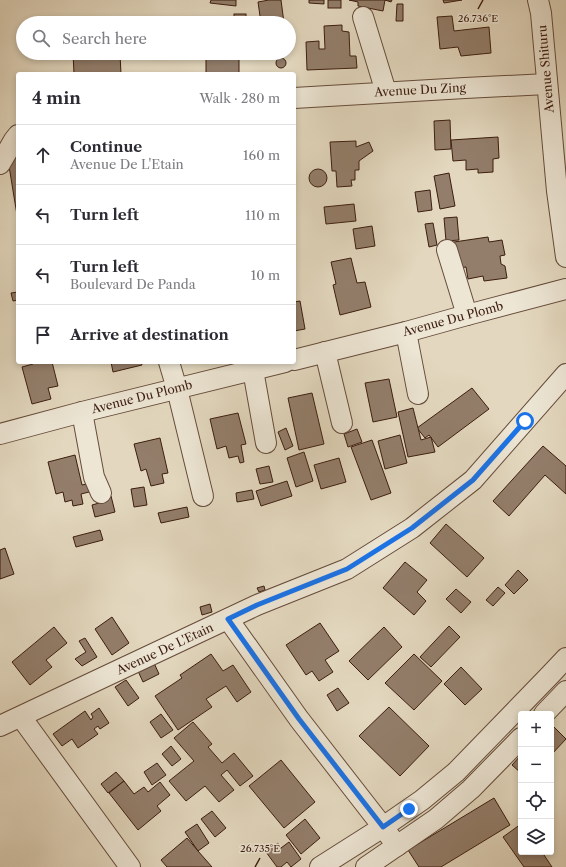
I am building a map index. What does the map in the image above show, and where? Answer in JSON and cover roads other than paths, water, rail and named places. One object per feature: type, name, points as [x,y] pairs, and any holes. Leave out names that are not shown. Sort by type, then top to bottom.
[{"type":"street","name":"Avenue Shituru","points":[[538,0],[557,191],[566,258]]},
{"type":"street","points":[[363,17],[386,92]]},
{"type":"street","name":"Avenue Du Zing","points":[[296,98],[547,84]]},
{"type":"street","points":[[0,164],[16,138]]},
{"type":"street","points":[[447,250],[467,315]]},
{"type":"street","name":"Avenue Du Plomb","points":[[296,359],[406,332],[566,288]]},
{"type":"street","points":[[406,332],[418,394]]},
{"type":"street","points":[[325,352],[342,423]]},
{"type":"street","points":[[169,364],[177,389],[203,496]]},
{"type":"street","name":"Avenue Du Plomb","points":[[0,434],[177,389],[252,366],[268,364]]},
{"type":"street","points":[[252,366],[266,443]]},
{"type":"street","name":"Avenue De L'Etain","points":[[0,726],[257,605],[347,569],[412,528],[473,480],[566,374]]},
{"type":"street","points":[[82,412],[94,477],[101,493]]},
{"type":"street","points":[[228,619],[299,719],[397,846]]},
{"type":"street","points":[[320,867],[422,800],[456,772],[566,658]]},
{"type":"street","points":[[551,674],[566,687]]},
{"type":"street","points":[[547,711],[566,691]]},
{"type":"street","points":[[21,717],[130,867]]},
{"type":"street","points":[[366,867],[436,819],[471,789],[518,741]]}]
